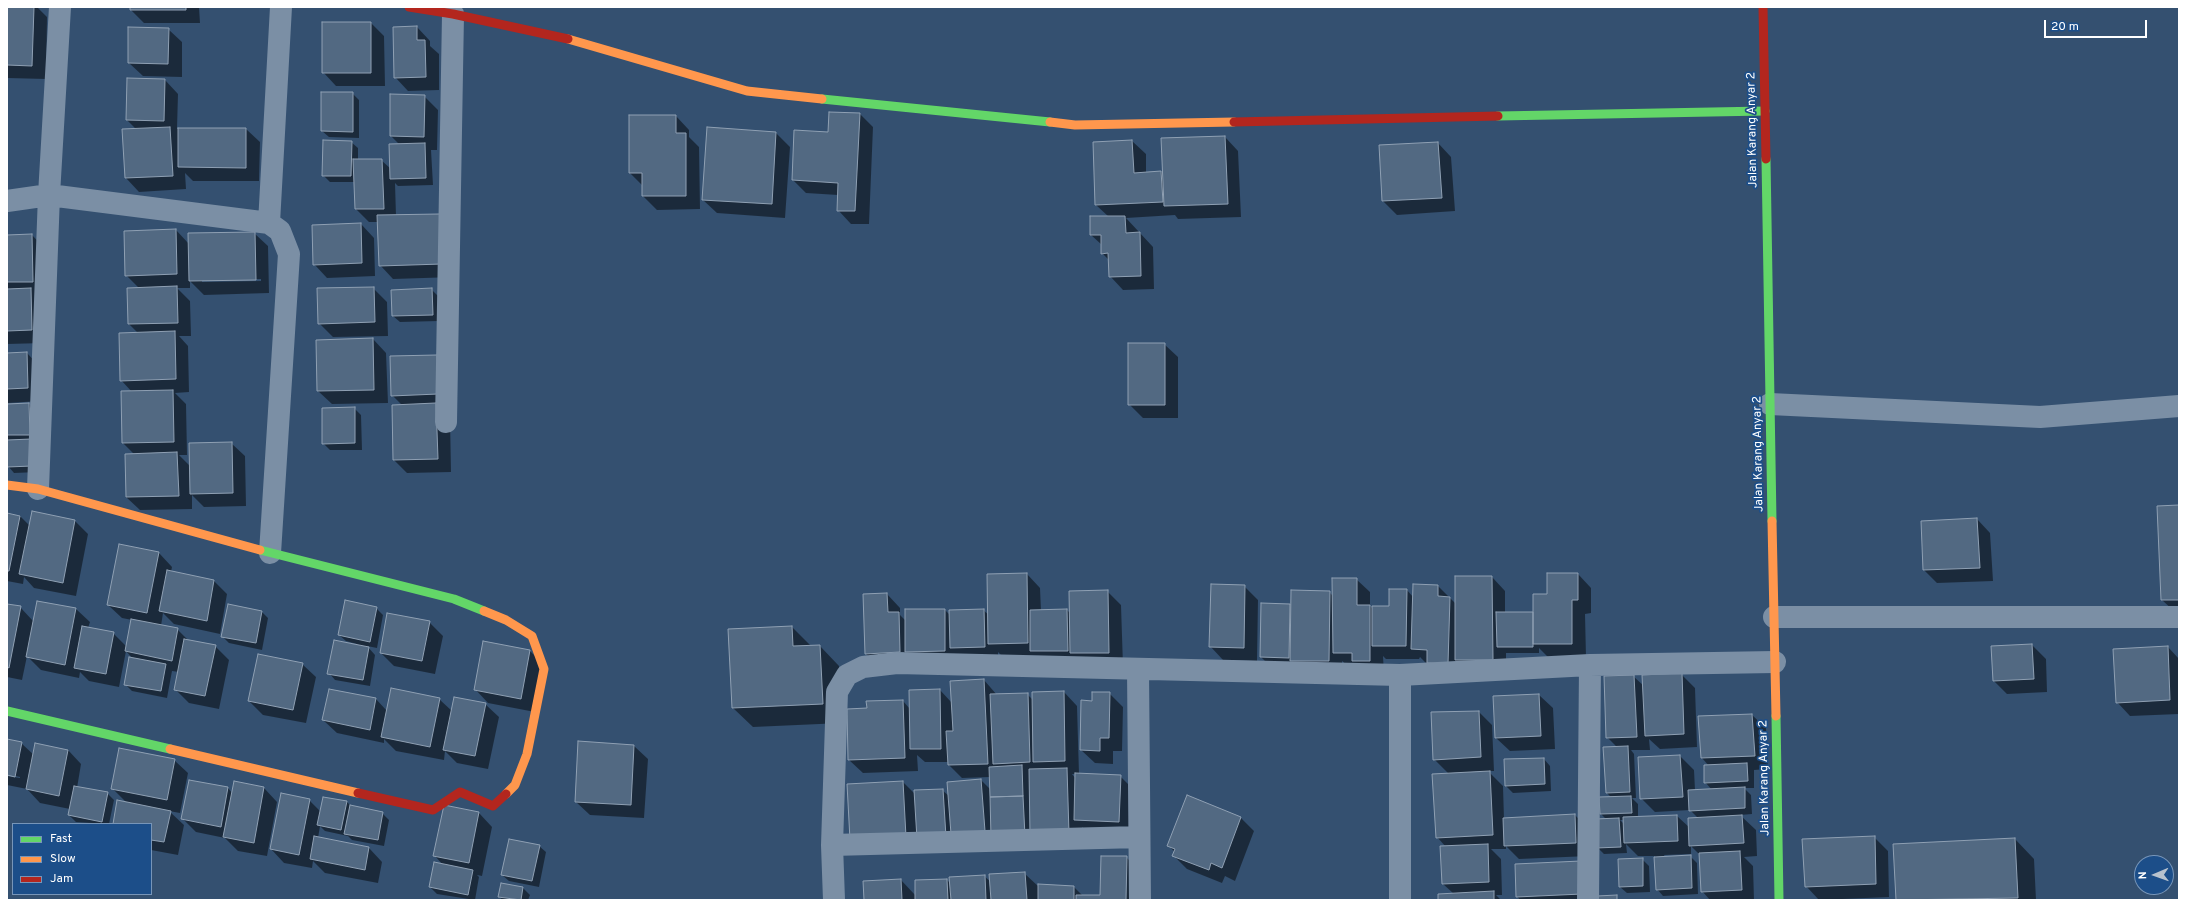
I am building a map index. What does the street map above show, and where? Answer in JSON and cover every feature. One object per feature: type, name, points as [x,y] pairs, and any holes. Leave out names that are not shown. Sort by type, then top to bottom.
[{"type":"street","points":[[38,489],[49,195],[60,7]]},
{"type":"street","points":[[269,223],[282,7]]},
{"type":"street","points":[[409,7],[453,14],[576,41],[747,91],[1075,125],[1765,111]]},
{"type":"street","name":"Jalan Karang Anyar 2","points":[[1763,7],[1779,900]]},
{"type":"street","points":[[446,422],[453,14]]},
{"type":"street","points":[[7,201],[49,195],[269,223],[280,231],[289,254],[270,553]]},
{"type":"street","points":[[1770,404],[2040,417],[2179,406]]},
{"type":"street","points":[[7,485],[38,489],[270,553],[454,599],[506,620],[532,636],[544,669],[527,754],[515,785],[493,806],[460,792],[433,810],[7,711]]},
{"type":"street","points":[[1774,617],[2179,617]]},
{"type":"street","points":[[834,900],[832,845],[837,692],[847,675],[863,667],[898,663],[1400,675],[1590,665],[1775,662]]},
{"type":"street","points":[[1588,900],[1590,665]]},
{"type":"street","points":[[1138,669],[1140,900]]},
{"type":"street","points":[[1400,675],[1400,900]]},
{"type":"street","points":[[832,845],[1139,837]]},
{"type":"building","points":[[7,7],[34,7],[32,66],[7,65]]},
{"type":"building","points":[[130,7],[186,7],[186,10],[130,10]]},
{"type":"building","points":[[322,22],[371,22],[371,73],[322,73]]},
{"type":"building","points":[[417,26],[417,40],[425,40],[426,77],[394,78],[393,27]]},
{"type":"building","points":[[128,27],[169,28],[168,64],[128,63]]},
{"type":"building","points":[[127,78],[165,79],[164,121],[126,120]]},
{"type":"building","points":[[321,92],[353,92],[353,132],[321,131]]},
{"type":"building","points":[[390,94],[425,95],[424,137],[390,136]]},
{"type":"building","points":[[829,112],[860,113],[855,211],[837,211],[838,183],[792,180],[794,130],[828,132]]},
{"type":"building","points":[[629,115],[676,115],[676,133],[686,133],[686,196],[642,196],[642,173],[629,173]]},
{"type":"building","points":[[170,127],[173,176],[125,178],[122,129]]},
{"type":"building","points":[[707,127],[776,132],[772,204],[702,200]]},
{"type":"building","points":[[178,128],[246,128],[246,168],[178,167]]},
{"type":"building","points":[[1225,136],[1228,204],[1164,206],[1161,138]]},
{"type":"building","points":[[323,140],[352,141],[351,176],[322,176]]},
{"type":"building","points":[[1132,140],[1134,173],[1161,171],[1163,202],[1095,205],[1093,142]]},
{"type":"building","points":[[1438,142],[1442,198],[1382,201],[1379,145]]},
{"type":"building","points":[[425,143],[426,178],[390,179],[389,144]]},
{"type":"building","points":[[353,159],[382,159],[384,209],[355,209]]},
{"type":"building","points":[[440,214],[442,264],[379,266],[377,215]]},
{"type":"building","points":[[1090,216],[1125,216],[1126,233],[1140,232],[1141,276],[1109,277],[1108,253],[1101,254],[1101,235],[1090,235]]},
{"type":"building","points":[[361,223],[362,263],[313,265],[312,225]]},
{"type":"building","points":[[176,229],[177,274],[125,276],[124,231]]},
{"type":"building","points":[[255,232],[256,280],[189,281],[188,233]]},
{"type":"building","points":[[32,234],[33,282],[7,282],[7,235]]},
{"type":"building","points":[[177,286],[178,323],[128,324],[127,288]]},
{"type":"building","points":[[374,287],[375,322],[318,324],[317,288]]},
{"type":"building","points":[[31,288],[32,330],[7,331],[7,289]]},
{"type":"building","points":[[432,288],[433,315],[392,316],[391,290]]},
{"type":"building","points":[[175,331],[176,379],[120,381],[119,333]]},
{"type":"building","points":[[373,338],[374,390],[317,391],[316,340]]},
{"type":"building","points":[[1128,343],[1165,343],[1165,405],[1128,405]]},
{"type":"building","points":[[27,352],[28,388],[7,389],[7,353]]},
{"type":"building","points":[[437,355],[438,394],[391,396],[390,356]]},
{"type":"building","points":[[173,390],[174,442],[122,443],[121,391]]},
{"type":"building","points":[[29,403],[30,435],[7,435],[7,404]]},
{"type":"building","points":[[436,403],[438,459],[393,460],[392,405]]},
{"type":"building","points":[[355,407],[355,443],[322,444],[322,408]]},
{"type":"building","points":[[32,439],[32,466],[7,467],[7,440]]},
{"type":"building","points":[[232,442],[233,493],[190,494],[189,443]]},
{"type":"building","points":[[177,452],[179,496],[126,497],[125,454]]},
{"type":"building","points":[[2179,505],[2179,600],[2161,600],[2157,506]]},
{"type":"building","points":[[32,511],[75,520],[63,583],[19,574]]},
{"type":"building","points":[[7,513],[20,516],[9,571],[7,571]]},
{"type":"building","points":[[1977,518],[1980,568],[1923,570],[1921,521]]},
{"type":"building","points":[[119,544],[159,552],[147,613],[107,605]]},
{"type":"building","points":[[167,570],[214,580],[207,621],[159,611]]},
{"type":"building","points":[[1027,573],[1028,643],[988,644],[987,574]]},
{"type":"building","points":[[1547,573],[1578,573],[1578,600],[1572,600],[1572,644],[1533,644],[1533,594],[1547,594]]},
{"type":"building","points":[[1455,576],[1492,576],[1493,660],[1455,660]]},
{"type":"building","points":[[1332,578],[1357,578],[1357,605],[1370,605],[1370,661],[1352,661],[1352,653],[1333,653]]},
{"type":"building","points":[[1211,584],[1245,585],[1244,648],[1209,647]]},
{"type":"building","points":[[1413,584],[1438,585],[1438,596],[1450,597],[1448,664],[1427,663],[1427,650],[1411,649]]},
{"type":"building","points":[[1389,589],[1407,589],[1406,646],[1372,646],[1372,606],[1389,606]]},
{"type":"building","points":[[1108,590],[1109,653],[1070,653],[1069,591]]},
{"type":"building","points":[[1291,590],[1330,591],[1329,661],[1290,661]]},
{"type":"building","points":[[887,593],[888,612],[899,612],[900,652],[865,654],[863,594]]},
{"type":"building","points":[[345,600],[377,607],[370,642],[338,635]]},
{"type":"building","points":[[37,601],[76,608],[65,665],[26,657]]},
{"type":"building","points":[[1261,603],[1290,604],[1289,658],[1260,657]]},
{"type":"building","points":[[7,604],[21,606],[9,668],[7,667]]},
{"type":"building","points":[[228,604],[262,611],[256,643],[221,637]]},
{"type":"building","points":[[905,609],[945,609],[945,651],[905,652]]},
{"type":"building","points":[[984,609],[985,647],[950,648],[949,610]]},
{"type":"building","points":[[1067,609],[1068,651],[1030,651],[1030,610]]},
{"type":"building","points":[[1496,612],[1533,612],[1533,647],[1497,647]]},
{"type":"building","points":[[387,613],[430,621],[422,661],[380,653]]},
{"type":"building","points":[[131,619],[178,628],[172,661],[125,651]]},
{"type":"building","points":[[82,626],[114,632],[106,674],[74,668]]},
{"type":"building","points":[[792,626],[793,646],[820,645],[823,704],[732,708],[728,629]]},
{"type":"building","points":[[184,639],[216,645],[205,696],[174,690]]},
{"type":"building","points":[[334,640],[369,647],[363,680],[327,674]]},
{"type":"building","points":[[483,641],[530,650],[521,699],[474,690]]},
{"type":"building","points":[[2032,644],[2034,679],[1993,681],[1991,646]]},
{"type":"building","points":[[2168,646],[2170,700],[2116,703],[2113,649]]},
{"type":"building","points":[[258,654],[303,663],[293,710],[248,701]]},
{"type":"building","points":[[129,657],[166,664],[161,691],[124,685]]},
{"type":"building","points":[[1682,673],[1684,734],[1645,736],[1642,675]]},
{"type":"building","points":[[1634,675],[1637,737],[1606,738],[1604,676]]},
{"type":"building","points":[[984,679],[988,764],[948,765],[946,731],[953,731],[950,681]]},
{"type":"building","points":[[391,688],[440,698],[430,747],[381,737]]},
{"type":"building","points":[[329,689],[376,698],[370,730],[322,720]]},
{"type":"building","points":[[940,689],[941,749],[910,749],[909,690]]},
{"type":"building","points":[[1064,691],[1065,761],[1033,762],[1032,692]]},
{"type":"building","points":[[1092,692],[1110,692],[1109,738],[1100,738],[1100,751],[1080,750],[1081,700],[1092,701]]},
{"type":"building","points":[[1028,693],[1030,762],[993,764],[990,694]]},
{"type":"building","points":[[1539,694],[1541,736],[1495,738],[1493,696]]},
{"type":"building","points":[[454,697],[486,703],[475,756],[443,750]]},
{"type":"building","points":[[903,700],[905,758],[848,760],[847,709],[867,708],[866,701]]},
{"type":"building","points":[[1479,711],[1481,757],[1433,760],[1431,712]]},
{"type":"building","points":[[1752,714],[1755,756],[1701,758],[1698,716]]},
{"type":"building","points":[[7,739],[22,742],[15,777],[7,775]]},
{"type":"building","points":[[578,741],[634,745],[631,805],[575,802]]},
{"type":"building","points":[[35,743],[68,750],[59,796],[26,789]]},
{"type":"building","points":[[1628,746],[1630,792],[1606,793],[1603,747]]},
{"type":"building","points":[[119,748],[175,759],[167,800],[111,789]]},
{"type":"building","points":[[1680,755],[1683,797],[1640,799],[1638,757]]},
{"type":"building","points":[[1544,758],[1545,784],[1505,786],[1504,759]]},
{"type":"building","points":[[1747,763],[1748,781],[1704,783],[1704,765]]},
{"type":"building","points":[[1022,765],[1023,796],[990,797],[989,767]]},
{"type":"building","points":[[1067,768],[1069,834],[1030,835],[1029,769]]},
{"type":"building","points":[[1490,771],[1493,835],[1436,838],[1432,774]]},
{"type":"building","points":[[1075,773],[1121,775],[1119,822],[1074,820]]},
{"type":"building","points":[[981,779],[985,831],[951,834],[947,782]]},
{"type":"building","points":[[189,780],[228,787],[221,827],[181,819]]},
{"type":"building","points":[[234,781],[264,787],[254,843],[223,837]]},
{"type":"building","points":[[903,781],[906,837],[850,840],[847,784]]},
{"type":"building","points":[[74,786],[108,792],[102,822],[68,815]]},
{"type":"building","points":[[1745,787],[1745,808],[1689,811],[1688,790]]},
{"type":"building","points":[[943,789],[946,837],[917,839],[914,790]]},
{"type":"building","points":[[281,793],[310,799],[299,855],[270,849]]},
{"type":"building","points":[[1187,795],[1241,817],[1222,868],[1211,863],[1209,870],[1172,856],[1175,849],[1167,846]]},
{"type":"building","points":[[1023,796],[1025,836],[991,837],[990,797]]},
{"type":"building","points":[[1631,796],[1632,813],[1600,814],[1599,797]]},
{"type":"building","points":[[323,797],[347,801],[341,830],[317,825]]},
{"type":"building","points":[[117,800],[171,811],[164,842],[152,840],[152,823],[113,823]]},
{"type":"building","points":[[350,805],[383,812],[378,840],[344,834]]},
{"type":"building","points":[[444,805],[479,812],[469,863],[433,856]]},
{"type":"building","points":[[1575,814],[1576,843],[1504,846],[1503,818]]},
{"type":"building","points":[[1677,815],[1678,841],[1624,843],[1623,817]]},
{"type":"building","points":[[1742,815],[1744,843],[1689,846],[1688,818]]},
{"type":"building","points":[[1619,818],[1621,847],[1596,848],[1595,819]]},
{"type":"building","points":[[314,836],[369,847],[365,870],[310,859]]},
{"type":"building","points":[[1875,836],[1876,884],[1805,887],[1802,839]]},
{"type":"building","points":[[2015,838],[2018,898],[1896,900],[1893,844]]},
{"type":"building","points":[[509,839],[540,845],[532,881],[501,875]]},
{"type":"building","points":[[1488,844],[1489,882],[1442,884],[1440,846]]},
{"type":"building","points":[[1740,851],[1742,890],[1701,892],[1699,853]]},
{"type":"building","points":[[1691,855],[1692,888],[1656,890],[1654,857]]},
{"type":"building","points":[[1101,856],[1127,856],[1126,900],[1076,900],[1076,895],[1100,895]]},
{"type":"building","points":[[1643,858],[1643,886],[1619,887],[1618,859]]},
{"type":"building","points":[[1581,861],[1582,894],[1516,897],[1515,864]]},
{"type":"building","points":[[434,862],[473,870],[468,895],[429,887]]},
{"type":"building","points":[[1025,872],[1027,900],[991,900],[989,874]]},
{"type":"building","points":[[985,875],[986,900],[951,900],[949,877]]},
{"type":"building","points":[[901,879],[902,900],[864,900],[863,881]]},
{"type":"building","points":[[947,879],[948,900],[915,900],[915,880]]},
{"type":"building","points":[[501,883],[523,887],[521,900],[498,897]]},
{"type":"building","points":[[1038,884],[1074,886],[1074,900],[1038,900]]},
{"type":"building","points":[[1494,891],[1494,900],[1438,900],[1438,894]]},
{"type":"building","points":[[1617,895],[1617,900],[1597,900],[1597,896]]},
{"type":"traffic: fast","points":[[822,99],[1050,122]]},
{"type":"traffic: fast","points":[[1498,116],[1765,111]]},
{"type":"traffic: fast","points":[[1766,159],[1772,521]]},
{"type":"traffic: fast","points":[[260,550],[454,599],[484,611]]},
{"type":"traffic: fast","points":[[7,711],[170,749]]},
{"type":"traffic: fast","points":[[1776,716],[1779,900]]},
{"type":"traffic: slow","points":[[568,39],[747,91],[822,99]]},
{"type":"traffic: slow","points":[[1050,122],[1075,125],[1234,122]]},
{"type":"traffic: slow","points":[[7,485],[38,489],[260,550]]},
{"type":"traffic: slow","points":[[1772,521],[1776,716]]},
{"type":"traffic: slow","points":[[484,611],[506,620],[532,636],[544,669],[527,754],[515,785],[506,794]]},
{"type":"traffic: slow","points":[[170,749],[358,793]]},
{"type":"traffic: jam","points":[[409,7],[453,14],[568,39]]},
{"type":"traffic: jam","points":[[1763,7],[1766,159]]},
{"type":"traffic: jam","points":[[1234,122],[1498,116]]},
{"type":"traffic: jam","points":[[358,793],[433,810],[460,792],[493,806],[506,794]]}]
